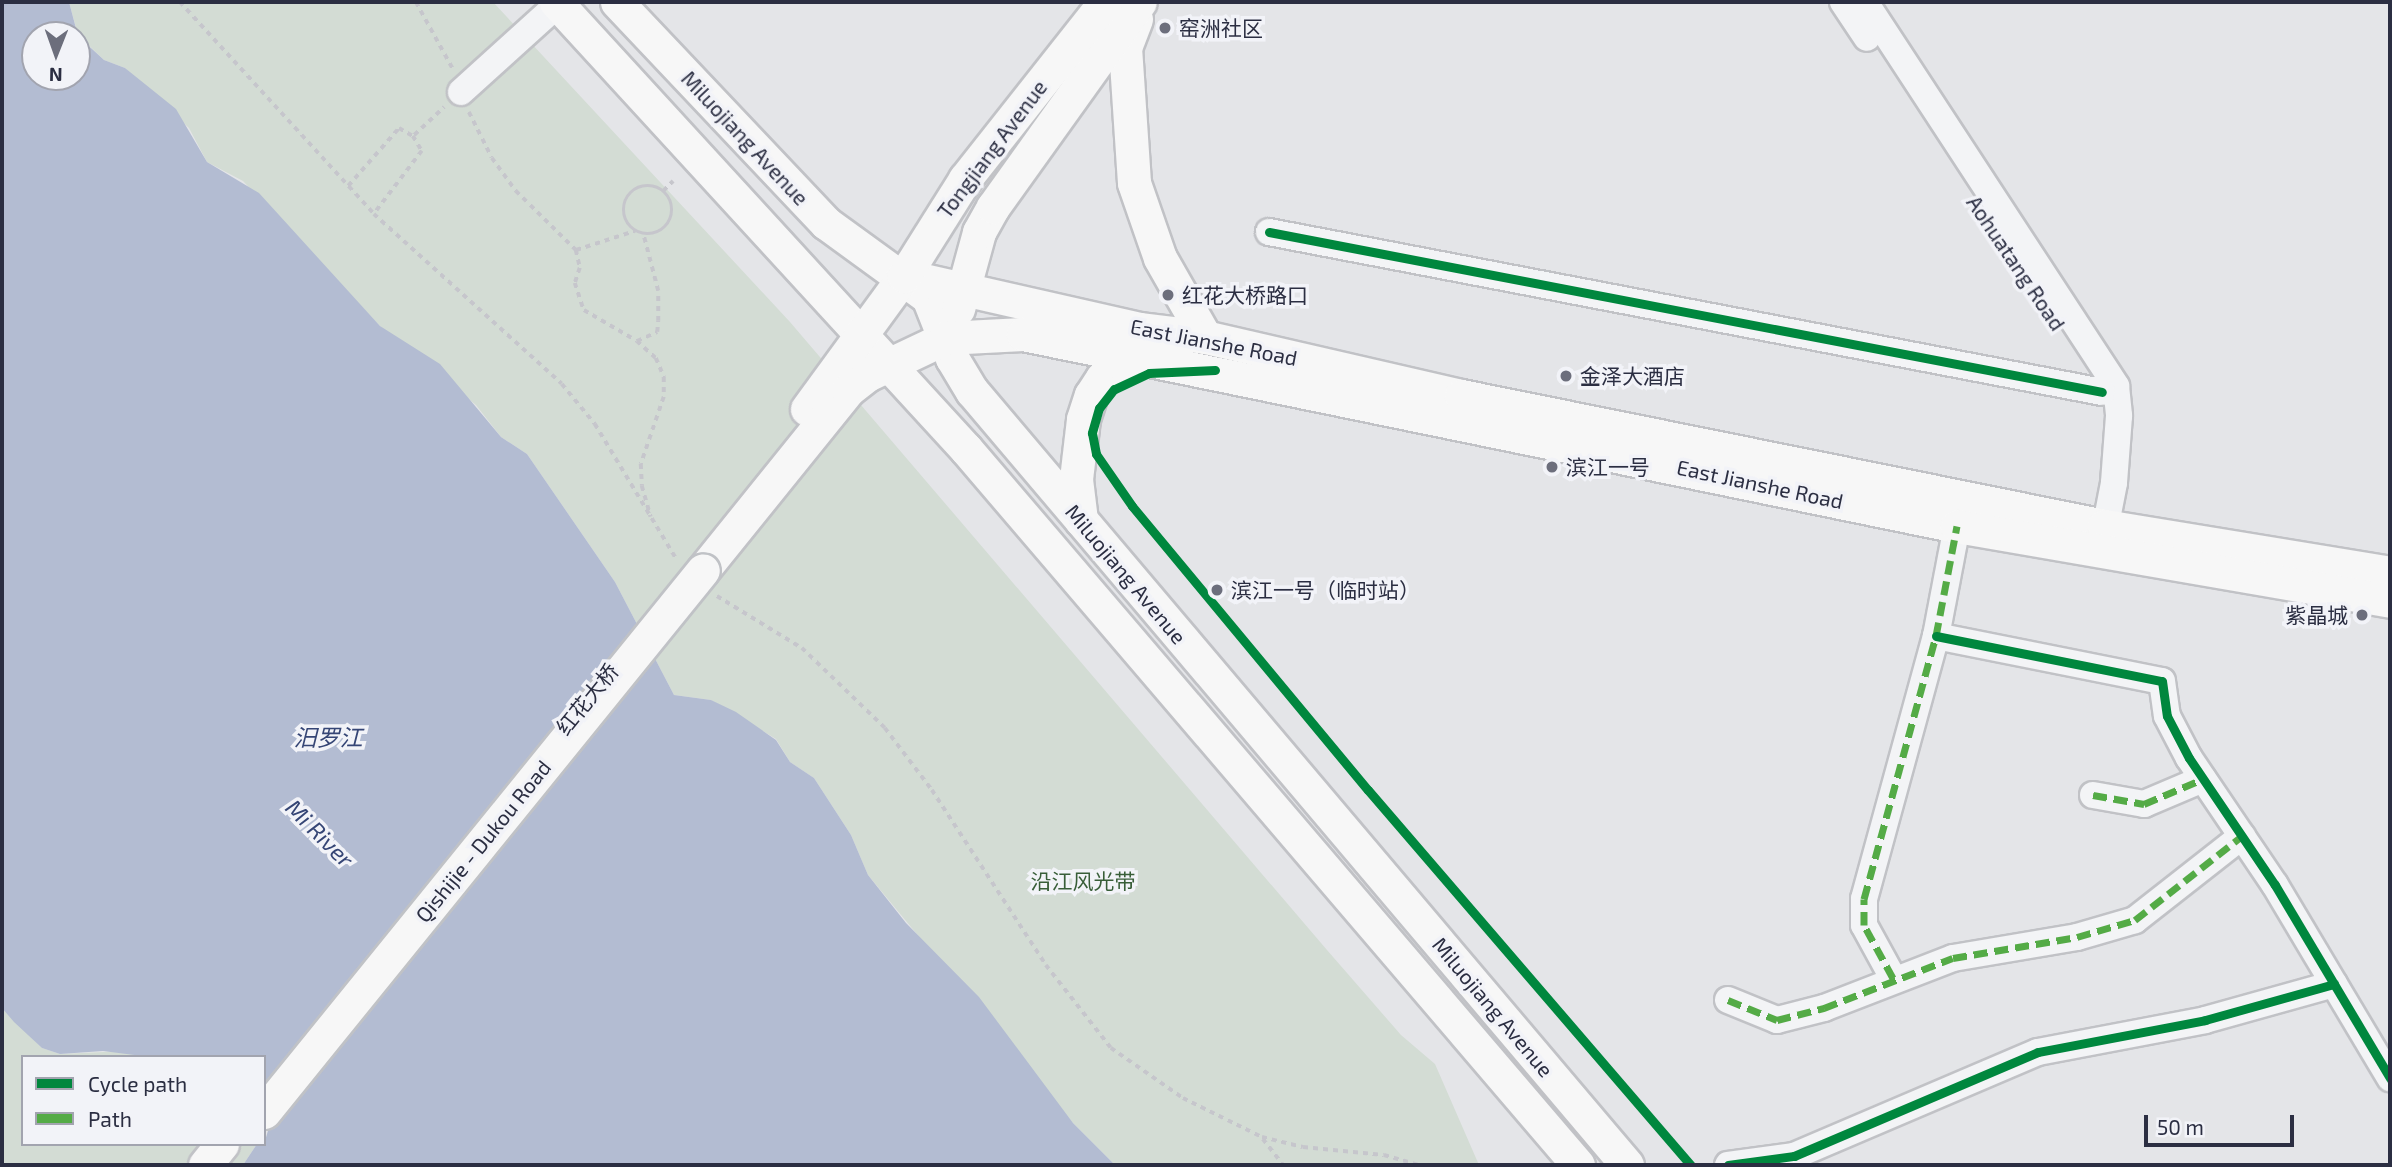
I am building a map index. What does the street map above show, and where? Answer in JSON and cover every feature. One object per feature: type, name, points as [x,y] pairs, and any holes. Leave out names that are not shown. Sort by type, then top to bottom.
[{"type":"main road","name":"Miluojiang Avenue","points":[[617,2],[826,223],[904,275],[934,305],[945,338],[972,391],[1627,1165]]},
{"type":"main road","name":"Tongjiang Avenue","points":[[699,573],[860,333],[904,275],[965,179],[1105,2]]},
{"type":"main road","name":"Tongjiang Avenue","points":[[945,338],[957,316],[962,288],[979,232],[993,207],[1141,2]]},
{"type":"main road","points":[[1141,2],[1125,47],[1135,183],[1160,258],[1205,337]]},
{"type":"main road","name":"Miluojiang Avenue","points":[[557,3],[966,449],[1578,1165]]},
{"type":"main road","name":"East Jianshe Road","points":[[904,275],[1139,329],[1205,337],[2390,601]]},
{"type":"main road","name":"East Jianshe Road","points":[[699,573],[848,390],[887,363],[945,338],[1023,334],[1150,357],[1957,526],[2095,537],[2390,573]]},
{"type":"main road","points":[[1081,520],[1077,467],[1091,395],[1102,378],[1121,363],[1150,357]]},
{"type":"main road","name":"红花大桥","points":[[266,1091],[699,573]]},
{"type":"main road","name":"Qishijie - Dukou Road","points":[[266,1110],[699,573]]},
{"type":"main road","points":[[205,1165],[220,1146]]},
{"type":"main road","points":[[221,1165],[236,1146]]},
{"type":"street","name":"Aohuatang Road","points":[[1843,2],[2102,392]]},
{"type":"street","points":[[1865,2],[2116,386],[2119,415],[2114,484],[2095,537]]},
{"type":"street","points":[[461,92],[557,3]]},
{"type":"street","points":[[1269,232],[2102,392],[2095,537]]},
{"type":"street","points":[[1893,978],[1864,925],[1864,899],[1936,636],[1957,526]]},
{"type":"street","points":[[1936,636],[2162,681],[2167,716],[2203,779],[2242,836],[2390,1078]]},
{"type":"street","points":[[2093,795],[2144,804],[2203,779]]},
{"type":"street","points":[[1728,1000],[1777,1020],[1824,1008],[1893,978],[1953,957],[2077,937],[2135,919],[2242,836]]},
{"type":"street","points":[[1728,1165],[1794,1156],[2038,1052],[2205,1020],[2334,984]]},
{"type":"path","points":[[180,2],[374,214],[427,267],[562,384],[595,424],[655,529],[699,573],[803,648],[885,728],[932,790],[1046,965],[1111,1048],[1183,1098],[1262,1137],[1303,1147],[1384,1155],[1418,1165]]},
{"type":"path","points":[[415,2],[435,31],[492,159],[532,209],[576,250],[580,268],[575,283],[584,310],[637,341],[656,358],[664,377],[664,397],[641,464],[642,486],[655,529]]},
{"type":"path","points":[[413,135],[461,92]]},
{"type":"path","points":[[348,186],[399,128],[413,135],[422,151],[374,214]]},
{"type":"path","points":[[663,191],[673,181]]},
{"type":"path","points":[[640,187],[663,191],[672,204],[670,220],[659,232],[643,234],[635,231],[625,219],[628,196],[640,187]]},
{"type":"path","points":[[576,250],[635,231]]},
{"type":"path","points":[[637,341],[657,332],[658,321],[658,291],[643,234]]},
{"type":"path","points":[[1262,1137],[1283,1165]]},
{"type":"green space","name":"沿江风光带","points":[[69,2],[493,2],[790,322],[1327,950],[1401,1035],[1435,1064],[1479,1165],[1115,1165],[1073,1123],[868,875],[851,835],[814,778],[790,762],[776,739],[711,700],[674,695],[615,582],[527,454],[501,437],[476,405],[380,326],[243,181],[207,162],[189,128],[125,68],[104,60],[91,48],[91,21],[74,21]]},
{"type":"green space","points":[[2,1008],[42,1048],[60,1054],[126,1051],[142,1055],[21,1055],[21,1146],[256,1146],[243,1165],[2,1165]]},
{"type":"water","name":"汨罗江","points":[[2,2],[69,2],[74,21],[21,21],[21,91],[91,91],[91,48],[104,60],[125,68],[176,109],[207,162],[259,193],[380,326],[440,364],[501,437],[527,454],[615,582],[674,695],[711,700],[736,712],[776,740],[790,762],[814,778],[851,835],[868,875],[906,923],[979,997],[1073,1123],[1115,1165],[243,1165],[256,1146],[266,1146],[270,1124],[266,1113],[266,1055],[134,1055],[103,1051],[60,1054],[42,1048],[2,1008]]},
{"type":"marked path","points":[[1893,978],[1864,925],[1864,899],[1936,636],[1957,526]]},
{"type":"marked path","points":[[2093,795],[2144,804],[2203,779]]},
{"type":"marked path","points":[[1728,1000],[1777,1020],[1824,1008],[1953,958],[2077,937],[2135,920],[2242,836]]},
{"type":"cycle path","points":[[1269,232],[2102,392]]},
{"type":"cycle path","points":[[1215,370],[1149,373],[1114,389],[1099,408],[1092,433],[1096,454],[1132,506],[1368,790],[1691,1165]]},
{"type":"cycle path","points":[[1936,636],[2162,681],[2167,716],[2189,758],[2275,885],[2390,1078]]},
{"type":"cycle path","points":[[1728,1165],[1794,1156],[2038,1052],[2205,1020],[2334,984]]},
{"type":"place","name":"窑洲社区","points":[[1165,28]]},
{"type":"place","name":"红花大桥路口","points":[[1168,295]]},
{"type":"place","name":"金泽大酒店","points":[[1566,376]]},
{"type":"place","name":"滨江一号","points":[[1552,467]]},
{"type":"place","name":"滨江一号（临时站）","points":[[1217,590]]},
{"type":"place","name":"紫晶城","points":[[2362,615]]},
{"type":"water label","name":"Mi River","points":[[320,833]]}]
